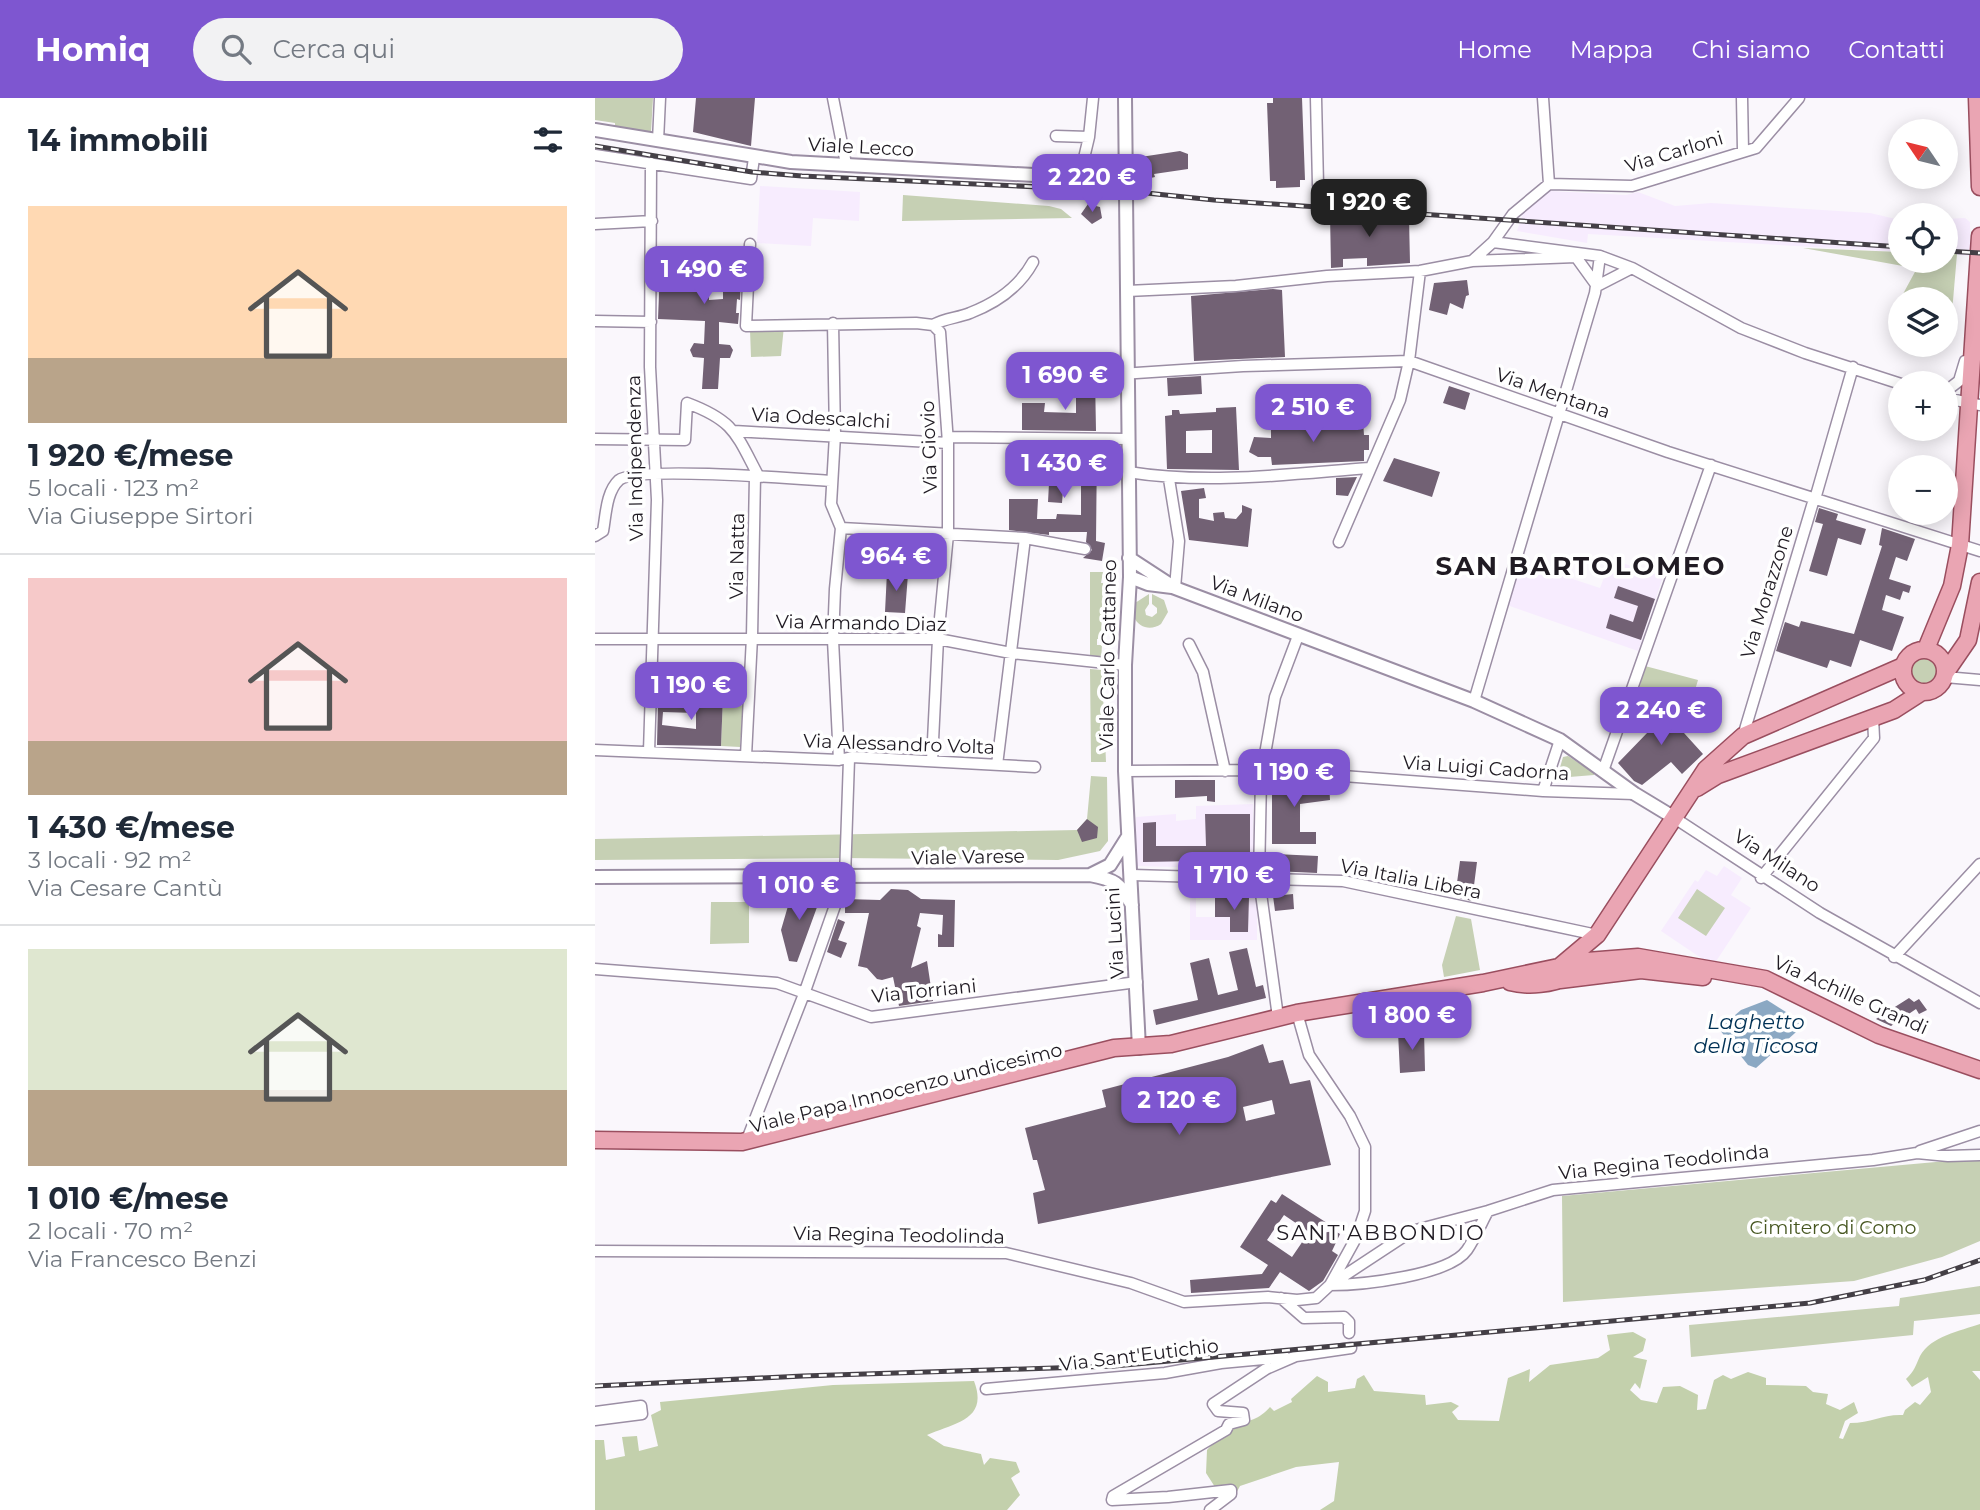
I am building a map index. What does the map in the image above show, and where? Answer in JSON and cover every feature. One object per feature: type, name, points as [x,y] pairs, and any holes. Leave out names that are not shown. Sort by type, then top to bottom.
[{"type":"main road","points":[[1977,98],[1980,187]]},
{"type":"main road","points":[[1926,649],[1952,586],[1960,545],[1976,405],[1980,236]]},
{"type":"main road","points":[[1687,796],[1718,775],[1873,718],[1907,704],[1922,692],[1936,689],[1968,640],[1980,582]]},
{"type":"main road","points":[[1560,973],[1597,935],[1706,769],[1738,740],[1903,666],[1914,652],[1926,649],[1938,654],[1946,674]]},
{"type":"main road","points":[[1903,666],[1905,680],[1915,690],[1922,692]]},
{"type":"main road","points":[[1597,935],[1599,959],[1617,973]]},
{"type":"main road","name":"Via Achille Grandi","points":[[1560,973],[1599,959],[1655,958],[1757,976],[1879,1034],[1980,1070]]},
{"type":"main road","name":"Via Achille Grandi","points":[[1560,973],[1655,971],[1755,984],[1877,1043],[1980,1078]]},
{"type":"main road","name":"Viale Papa Innocenzo undicesimo","points":[[595,1140],[746,1142],[1114,1048],[1171,1044],[1297,1013],[1560,973]]},
{"type":"main road","name":"Viale Papa Innocenzo undicesimo","points":[[595,1151],[748,1149],[1126,1056],[1139,1048]]},
{"type":"street","points":[[658,141],[660,98]]},
{"type":"street","points":[[833,98],[846,164]]},
{"type":"street","points":[[1079,179],[1089,137],[1093,98]]},
{"type":"street","name":"Viale Carlo Cattaneo","points":[[1125,98],[1127,291],[1124,373],[1130,577],[1126,601],[1125,665],[1128,838]]},
{"type":"street","points":[[1316,98],[1318,186]]},
{"type":"street","points":[[1472,261],[1493,242],[1508,221],[1549,184],[1543,98]]},
{"type":"street","points":[[1742,98],[1743,150]]},
{"type":"street","name":"Via Carloni","points":[[1549,184],[1632,186],[1756,148],[1799,98]]},
{"type":"street","name":"Viale Lecco","points":[[595,130],[754,158],[1127,180]]},
{"type":"street","points":[[1056,136],[1089,137]]},
{"type":"street","points":[[595,155],[751,179],[754,158]]},
{"type":"street","name":"Via Indipendenza","points":[[649,752],[657,475],[650,367],[650,163]]},
{"type":"street","points":[[595,224],[652,221]]},
{"type":"street","points":[[1493,242],[1600,256],[1632,268],[1741,328],[1805,353],[1888,379]]},
{"type":"street","points":[[750,244],[746,326],[933,324],[969,313],[1002,297],[1027,273],[1034,262]]},
{"type":"street","points":[[1474,701],[1561,414],[1597,286],[1600,256]]},
{"type":"street","points":[[1127,291],[1236,286],[1327,276],[1420,271],[1472,261],[1576,257],[1597,286]]},
{"type":"street","points":[[1597,286],[1632,268]]},
{"type":"street","points":[[1339,542],[1400,401],[1409,361],[1420,271]]},
{"type":"street","points":[[1958,381],[1964,370],[1971,307],[1977,296]]},
{"type":"street","points":[[595,321],[651,322]]},
{"type":"street","points":[[746,1142],[804,994],[845,877],[844,760],[833,640],[841,528],[831,503],[835,435],[833,323]]},
{"type":"street","name":"Via Giovio","points":[[932,761],[938,639],[948,534],[948,440],[941,342],[940,332],[933,324]]},
{"type":"street","name":"Via Mentana","points":[[1124,373],[1409,361],[1711,466],[1980,551]]},
{"type":"street","name":"Via Morazzone","points":[[1738,740],[1815,499],[1853,367]]},
{"type":"street","points":[[1958,401],[1976,405]]},
{"type":"street","points":[[595,439],[655,442],[685,440],[687,403],[716,414],[734,431]]},
{"type":"street","name":"Via Odescalchi","points":[[734,431],[948,440],[1128,439]]},
{"type":"street","name":"Via Natta","points":[[734,431],[757,477],[746,756]]},
{"type":"street","points":[[1603,771],[1711,466]]},
{"type":"street","points":[[1128,472],[1170,478],[1246,478],[1370,468]]},
{"type":"street","points":[[595,536],[603,531],[609,498],[619,480],[625,477],[657,475],[831,481]]},
{"type":"street","points":[[1170,478],[1179,541],[1175,588]]},
{"type":"street","points":[[841,528],[1025,538],[1085,549]]},
{"type":"street","points":[[997,765],[1025,538]]},
{"type":"street","name":"Via Milano","points":[[1129,558],[1175,588]]},
{"type":"street","name":"Via Milano","points":[[1130,577],[1175,588],[1474,701],[1560,740],[1635,794],[1762,877],[1894,956],[1980,1003]]},
{"type":"street","points":[[1126,601],[1145,582]]},
{"type":"street","points":[[1278,1017],[1259,879],[1262,770],[1275,697],[1298,636]]},
{"type":"street","name":"Via Armando Diaz","points":[[595,639],[938,639],[1011,653],[1125,665]]},
{"type":"street","points":[[1189,644],[1203,672],[1225,771]]},
{"type":"street","points":[[1946,674],[1980,680]]},
{"type":"street","points":[[1762,877],[1874,738],[1873,718]]},
{"type":"street","points":[[1543,791],[1560,740]]},
{"type":"street","points":[[1738,740],[1739,758],[1754,763]]},
{"type":"street","name":"Via Alessandro Volta","points":[[595,750],[1034,767]]},
{"type":"street","name":"Via Luigi Cadorna","points":[[1125,771],[1262,770],[1543,791],[1635,794]]},
{"type":"street","points":[[1090,875],[1110,865],[1128,838]]},
{"type":"street","name":"Via Lucini","points":[[1128,838],[1134,909],[1139,1048]]},
{"type":"street","points":[[1894,956],[1980,864]]},
{"type":"street","name":"Viale Varese","points":[[595,877],[1090,875],[1113,880],[1125,892],[1134,909]]},
{"type":"street","name":"Via Italia Libera","points":[[1132,875],[1343,881],[1597,935]]},
{"type":"street","name":"Via Torriani","points":[[595,969],[777,983],[871,1017],[1137,982]]},
{"type":"street","points":[[1297,1013],[1309,1055],[1350,1116],[1365,1147],[1365,1211],[1356,1238],[1330,1285],[1362,1285],[1440,1267],[1466,1252],[1488,1212]]},
{"type":"street","points":[[1138,1026],[1171,1044]]},
{"type":"street","points":[[1917,1153],[1980,1131]]},
{"type":"street","name":"Via Regina Teodolinda","points":[[595,1251],[1006,1253],[1119,1280],[1184,1301],[1316,1298],[1330,1285],[1412,1231],[1488,1212],[1553,1190],[1873,1160],[1917,1153],[1980,1155]]},
{"type":"street","points":[[1280,1298],[1304,1318],[1344,1317],[1349,1328]]},
{"type":"street","points":[[1210,1510],[1223,1503],[1231,1490],[1112,1500],[1113,1496],[1226,1430],[1229,1424],[1244,1420],[1243,1413],[1218,1410],[1213,1404],[1266,1369],[1296,1356],[1350,1349]]},
{"type":"street","name":"Via Sant'Eutichio","points":[[986,1389],[1165,1373],[1221,1363],[1296,1356]]},
{"type":"street","points":[[595,1412],[641,1406],[642,1415],[595,1420]]},
{"type":"shaded area","points":[[760,186],[860,192],[859,221],[813,218],[811,246],[757,243]]},
{"type":"shaded area","points":[[1550,191],[1626,195],[1638,192],[1675,206],[1711,203],[1870,213],[1888,217],[1888,251],[1588,234],[1587,243],[1517,231],[1524,210]]},
{"type":"shaded area","points":[[1958,218],[1965,218],[1970,222],[1970,256],[1958,255]]},
{"type":"shaded area","points":[[1611,559],[1663,577],[1638,651],[1507,605],[1521,562],[1600,588]]},
{"type":"shaded area","points":[[1253,804],[1253,869],[1136,866],[1136,817],[1176,814],[1176,821],[1196,819],[1196,806]]},
{"type":"shaded area","points":[[1724,866],[1742,878],[1731,895],[1751,908],[1713,966],[1661,931],[1695,880],[1698,882],[1706,870],[1717,876]]},
{"type":"shaded area","points":[[1190,883],[1257,883],[1257,940],[1190,940]],"holes":[[[1196,897],[1248,897],[1248,931],[1231,931],[1230,917],[1196,917]]]},
{"type":"green space","points":[[595,98],[653,98],[651,132],[595,120]]},
{"type":"green space","points":[[903,195],[1049,206],[1061,209],[1072,218],[902,221]]},
{"type":"green space","points":[[1803,248],[1888,252],[1888,263]]},
{"type":"green space","points":[[1914,273],[1955,273],[1954,287],[1907,287]]},
{"type":"green space","points":[[784,326],[781,356],[751,357],[750,330]]},
{"type":"green space","points":[[1090,572],[1103,572],[1101,639],[1097,639],[1097,645],[1102,645],[1101,660],[1090,658]]},
{"type":"green space","points":[[1149,594],[1146,615],[1152,617],[1157,613],[1157,608],[1152,604],[1152,594],[1164,600],[1168,612],[1161,624],[1149,628],[1139,624],[1134,617],[1135,603]]},
{"type":"green space","points":[[1924,654],[1936,658],[1940,670],[1936,682],[1924,686],[1912,682],[1908,670],[1912,658]]},
{"type":"green space","points":[[1645,666],[1698,680],[1690,707],[1638,694]]},
{"type":"green space","points":[[1090,669],[1102,670],[1106,762],[1091,762]]},
{"type":"green space","points":[[723,696],[737,697],[743,708],[740,747],[721,746]]},
{"type":"green space","points":[[1568,756],[1594,775],[1557,778],[1563,757]]},
{"type":"green space","points":[[1091,776],[1107,777],[1108,841],[1100,851],[1058,860],[595,860],[595,839],[1077,830],[1087,819]]},
{"type":"green space","points":[[1697,889],[1725,908],[1706,936],[1678,918]]},
{"type":"green space","points":[[711,902],[749,902],[749,943],[710,944]]},
{"type":"green space","points":[[1456,916],[1471,919],[1480,970],[1444,977],[1442,965]]},
{"type":"green space","name":"Cimitero di Como","points":[[1980,1158],[1980,1241],[1942,1257],[1854,1281],[1563,1302],[1562,1196]]},
{"type":"green space","points":[[1980,1286],[1980,1314],[1914,1321],[1913,1335],[1691,1357],[1689,1325],[1899,1306],[1900,1298]]},
{"type":"green space","points":[[1980,1324],[1980,1371],[1972,1371],[1980,1380],[1980,1510],[1320,1510],[1334,1501],[1339,1462],[1296,1467],[1240,1486],[1233,1499],[1222,1498],[1206,1473],[1207,1450],[1223,1433],[1258,1417],[1270,1407],[1274,1411],[1292,1402],[1291,1399],[1317,1376],[1328,1382],[1328,1392],[1355,1388],[1357,1379],[1364,1375],[1374,1391],[1425,1395],[1426,1405],[1451,1402],[1459,1406],[1452,1412],[1458,1420],[1499,1421],[1508,1378],[1530,1369],[1529,1382],[1550,1365],[1598,1358],[1610,1350],[1607,1335],[1633,1332],[1646,1339],[1643,1351],[1633,1357],[1647,1360],[1640,1389],[1635,1383],[1630,1390],[1641,1400],[1657,1403],[1663,1387],[1680,1386],[1698,1395],[1697,1410],[1706,1409],[1714,1380],[1723,1375],[1731,1379],[1748,1372],[1766,1378],[1766,1385],[1806,1386],[1813,1392],[1828,1394],[1826,1404],[1840,1410],[1854,1402],[1858,1413],[1845,1421],[1839,1438],[1843,1439],[1850,1423],[1903,1415],[1915,1402],[1920,1405],[1931,1392],[1928,1377],[1912,1387],[1906,1379],[1925,1349],[1947,1335]]},
{"type":"green space","points":[[974,1381],[977,1404],[973,1412],[958,1423],[927,1435],[944,1446],[981,1454],[984,1465],[990,1458],[1016,1462],[1020,1472],[1011,1478],[1020,1495],[1007,1510],[595,1510],[595,1440],[604,1440],[606,1460],[625,1456],[622,1437],[637,1436],[639,1451],[658,1446],[651,1415],[661,1410],[660,1402],[833,1385]]},
{"type":"water","name":"Laghetto della Ticosa","points":[[1767,1000],[1805,1024],[1756,1068],[1748,1065],[1719,1029],[1741,1010]]},
{"type":"building","points":[[696,98],[755,98],[751,146],[693,132]]},
{"type":"building","points":[[1273,98],[1302,98],[1305,180],[1300,180],[1300,187],[1276,188],[1276,181],[1270,181],[1267,103],[1273,103]]},
{"type":"building","points":[[1180,151],[1188,154],[1188,169],[1154,174],[1155,177],[1146,179],[1145,176],[1135,177],[1134,158]]},
{"type":"building","points":[[1088,204],[1100,207],[1102,218],[1092,224],[1081,214]]},
{"type":"building","points":[[1330,213],[1409,218],[1410,263],[1367,266],[1367,258],[1343,259],[1343,267],[1331,268]]},
{"type":"building","points":[[689,258],[742,259],[740,300],[737,299],[736,313],[739,313],[738,324],[719,322],[719,344],[730,345],[733,350],[730,358],[720,358],[718,389],[702,389],[704,358],[693,357],[690,350],[694,343],[704,344],[705,321],[658,319],[660,269],[669,269],[669,275],[690,274]],"holes":[[[709,283],[723,283],[723,299],[709,300]]]},
{"type":"building","points":[[1467,280],[1469,295],[1466,296],[1463,309],[1450,303],[1447,315],[1429,310],[1434,283]]},
{"type":"building","points":[[1282,290],[1285,357],[1194,361],[1191,296]]},
{"type":"building","points":[[1076,376],[1095,377],[1096,431],[1022,430],[1022,403],[1045,403],[1044,412],[1076,413]]},
{"type":"building","points":[[1201,376],[1202,394],[1168,396],[1167,378]]},
{"type":"building","points":[[1449,386],[1470,393],[1465,410],[1443,403]]},
{"type":"building","points":[[1236,407],[1239,470],[1167,469],[1165,416],[1172,415],[1172,410],[1179,410],[1180,414],[1216,412],[1216,408]],"holes":[[[1212,430],[1212,453],[1186,453],[1186,431]]]},
{"type":"building","points":[[1363,421],[1364,435],[1369,435],[1369,450],[1364,450],[1364,461],[1272,465],[1271,457],[1258,457],[1249,452],[1254,437],[1271,438],[1271,426]]},
{"type":"building","points":[[1051,446],[1097,446],[1096,541],[1105,543],[1102,561],[1083,558],[1092,550],[1086,542],[1087,532],[1049,532],[1049,535],[1009,530],[1009,499],[1038,499],[1037,519],[1056,519],[1057,514],[1081,515],[1081,466],[1065,466],[1062,503],[1048,502]]},
{"type":"building","points":[[1394,458],[1440,472],[1432,497],[1383,481]]},
{"type":"building","points":[[1357,477],[1348,496],[1336,495],[1336,478]]},
{"type":"building","points":[[1204,488],[1206,498],[1199,499],[1199,518],[1214,521],[1213,513],[1224,512],[1225,518],[1236,519],[1242,512],[1242,505],[1252,509],[1248,547],[1189,540],[1181,491]]},
{"type":"building","points":[[1819,508],[1838,514],[1836,520],[1866,529],[1861,545],[1838,538],[1827,576],[1809,571],[1823,524],[1815,522]]},
{"type":"building","points":[[1882,528],[1915,539],[1907,561],[1896,557],[1889,579],[1911,586],[1909,593],[1903,591],[1900,600],[1886,595],[1882,610],[1904,617],[1892,651],[1860,640],[1851,667],[1830,660],[1827,668],[1776,651],[1785,622],[1799,627],[1801,621],[1854,634],[1882,546],[1879,545]]},
{"type":"building","points":[[887,572],[908,574],[905,613],[885,612]]},
{"type":"building","points":[[1618,586],[1655,599],[1641,640],[1606,628],[1610,614],[1633,622],[1638,606],[1614,598]]},
{"type":"building","points":[[693,695],[723,696],[721,746],[657,745],[658,702],[693,702]],"holes":[[[663,712],[696,713],[696,729],[662,725]]]},
{"type":"building","points":[[1658,707],[1665,714],[1670,708],[1685,712],[1690,727],[1684,733],[1703,754],[1682,774],[1671,762],[1642,785],[1634,781],[1618,763],[1648,732],[1640,724]]},
{"type":"building","points":[[1175,780],[1215,780],[1215,802],[1207,801],[1207,796],[1175,798]]},
{"type":"building","points":[[1272,780],[1329,782],[1330,800],[1300,804],[1300,832],[1316,832],[1316,844],[1272,844]]},
{"type":"building","points":[[1205,814],[1250,814],[1250,860],[1143,862],[1143,823],[1156,822],[1156,846],[1206,846]]},
{"type":"building","points":[[1087,819],[1098,827],[1097,838],[1082,842],[1077,830]]},
{"type":"building","points":[[1275,854],[1318,856],[1317,873],[1274,871]]},
{"type":"building","points":[[1460,861],[1477,862],[1472,901],[1455,897]]},
{"type":"building","points":[[824,888],[797,962],[789,961],[781,930],[788,906],[803,892]]},
{"type":"building","points":[[891,889],[908,890],[921,899],[955,900],[954,947],[938,947],[943,915],[920,913],[917,926],[921,928],[911,968],[927,961],[933,1001],[899,1006],[893,977],[877,979],[867,968],[858,966],[869,913],[845,913],[845,899],[880,900]]},
{"type":"building","points":[[1293,894],[1294,909],[1275,911],[1273,896]]},
{"type":"building","points":[[1215,897],[1249,897],[1248,932],[1230,932],[1230,917],[1215,917]]},
{"type":"building","points":[[838,919],[845,922],[838,940],[847,943],[841,958],[827,952]]},
{"type":"building","points":[[1247,948],[1256,987],[1263,985],[1266,998],[1156,1025],[1153,1010],[1198,1000],[1190,963],[1209,958],[1218,995],[1238,990],[1229,952]]},
{"type":"building","points":[[1909,998],[1914,1002],[1919,999],[1927,1010],[1919,1014],[1916,1009],[1891,1026],[1876,1019]]},
{"type":"building","points":[[1424,1031],[1425,1071],[1400,1073],[1398,1032]]},
{"type":"building","points":[[1263,1044],[1269,1063],[1283,1060],[1290,1084],[1310,1080],[1331,1165],[1038,1224],[1033,1193],[1045,1190],[1037,1160],[1033,1160],[1025,1128],[1106,1107],[1102,1090],[1228,1057]],"holes":[[[1272,1100],[1275,1114],[1246,1121],[1243,1107]]]},
{"type":"building","points":[[1282,1194],[1327,1223],[1321,1233],[1335,1231],[1340,1234],[1332,1251],[1338,1255],[1323,1281],[1309,1291],[1280,1272],[1269,1288],[1191,1293],[1190,1280],[1262,1274],[1268,1265],[1240,1247],[1271,1200],[1276,1203]],"holes":[[[1284,1215],[1309,1232],[1292,1257],[1267,1240]]]},
{"type":"railway","points":[[595,146],[752,172],[802,176],[1127,191],[1214,200],[1888,246]]},
{"type":"railway","points":[[1958,252],[1980,253]]},
{"type":"railway","points":[[595,1386],[1114,1366],[1810,1303],[1924,1280],[1980,1260]]},
{"type":"district","name":"SAN BARTOLOMEO","points":[[1581,566]]},
{"type":"district","name":"SANT'ABBONDIO","points":[[1381,1232]]}]
